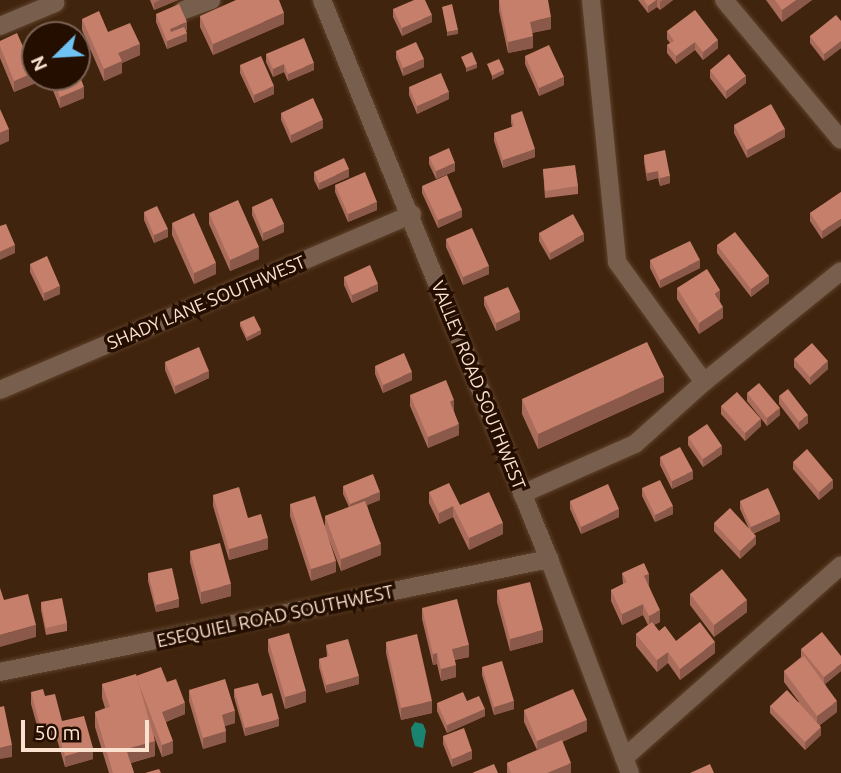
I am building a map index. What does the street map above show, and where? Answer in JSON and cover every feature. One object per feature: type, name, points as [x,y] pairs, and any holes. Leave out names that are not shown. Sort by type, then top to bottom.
[{"type":"street","points":[[184,10],[211,0]]},
{"type":"street","name":"VALLEY ROAD SOUTHWEST","points":[[322,0],[412,214],[549,559],[627,766]]},
{"type":"street","points":[[591,0],[617,262],[704,382]]},
{"type":"street","points":[[724,0],[841,140]]},
{"type":"street","points":[[0,26],[55,3]]},
{"type":"street","name":"SHADY LANE SOUTHWEST","points":[[0,390],[412,214]]},
{"type":"street","points":[[522,494],[635,444],[704,382],[841,271]]},
{"type":"street","name":"ESEQUIEL ROAD SOUTHWEST","points":[[0,673],[549,559]]},
{"type":"street","points":[[627,766],[841,565]]},
{"type":"water","points":[[415,722],[423,724],[426,731],[423,748],[415,746],[411,728]]},
{"type":"building","points":[[236,0],[279,0],[284,13],[213,44],[200,16]]},
{"type":"building","points":[[414,0],[425,0],[432,15],[402,28],[393,9]]},
{"type":"building","points":[[499,0],[548,0],[551,17],[530,22],[533,36],[508,42]]},
{"type":"building","points":[[644,0],[656,0],[648,6]]},
{"type":"building","points":[[775,0],[796,0],[782,10]]},
{"type":"building","points":[[179,4],[187,22],[170,29],[171,32],[184,27],[187,33],[167,41],[156,14]]},
{"type":"building","points":[[452,4],[458,30],[447,32],[442,7]]},
{"type":"building","points":[[695,10],[718,40],[703,52],[695,42],[676,56],[667,45],[674,41],[667,31]]},
{"type":"building","points":[[99,11],[108,32],[130,23],[140,44],[118,53],[122,61],[104,69],[91,39],[91,21],[82,19]]},
{"type":"building","points":[[836,15],[841,21],[841,41],[824,54],[810,36]]},
{"type":"building","points":[[17,33],[21,42],[21,78],[14,81],[0,41]]},
{"type":"building","points":[[304,38],[314,63],[288,74],[284,64],[273,69],[266,54]]},
{"type":"building","points":[[416,42],[424,59],[403,68],[396,51]]},
{"type":"building","points":[[549,45],[564,77],[539,88],[525,56]]},
{"type":"building","points":[[472,52],[477,64],[466,68],[461,57]]},
{"type":"building","points":[[729,54],[746,76],[726,91],[710,70]]},
{"type":"building","points":[[261,56],[274,86],[254,95],[240,65]]},
{"type":"building","points":[[499,59],[504,70],[492,76],[487,64]]},
{"type":"building","points":[[441,73],[449,92],[417,106],[409,87]]},
{"type":"building","points":[[58,91],[74,91],[60,97]]},
{"type":"building","points":[[313,98],[323,120],[291,135],[281,113]]},
{"type":"building","points":[[771,104],[785,129],[747,150],[734,125]]},
{"type":"building","points":[[0,109],[9,129],[0,133]]},
{"type":"building","points":[[522,111],[535,149],[503,160],[494,133],[514,126],[511,115]]},
{"type":"building","points":[[449,148],[455,163],[436,171],[429,157]]},
{"type":"building","points":[[665,150],[670,176],[660,178],[658,171],[647,173],[644,155]]},
{"type":"building","points":[[344,158],[349,169],[319,183],[314,172]]},
{"type":"building","points":[[575,165],[578,186],[545,191],[543,169]]},
{"type":"building","points":[[365,172],[377,202],[348,214],[335,185]]},
{"type":"building","points":[[447,175],[462,210],[438,220],[422,186]]},
{"type":"building","points":[[841,192],[841,219],[822,231],[810,213]]},
{"type":"building","points":[[272,198],[284,224],[263,233],[252,207]]},
{"type":"building","points":[[238,200],[259,247],[230,260],[209,213]]},
{"type":"building","points":[[157,206],[168,229],[154,235],[144,212]]},
{"type":"building","points":[[194,213],[216,263],[194,273],[172,223]]},
{"type":"building","points":[[573,214],[584,234],[550,253],[539,233]]},
{"type":"building","points":[[6,224],[15,245],[0,252],[0,226]]},
{"type":"building","points":[[472,228],[489,266],[463,277],[446,239]]},
{"type":"building","points":[[735,232],[769,276],[751,289],[717,245]]},
{"type":"building","points":[[690,241],[700,260],[660,280],[650,260]]},
{"type":"building","points":[[47,256],[60,286],[44,293],[30,264]]},
{"type":"building","points":[[370,265],[378,284],[352,295],[344,277]]},
{"type":"building","points":[[707,269],[720,290],[715,294],[723,307],[699,323],[677,288]]},
{"type":"building","points":[[508,287],[520,312],[496,323],[484,297]]},
{"type":"building","points":[[254,316],[261,330],[247,337],[240,322]]},
{"type":"building","points":[[647,342],[664,377],[538,434],[522,399]]},
{"type":"building","points":[[812,343],[828,361],[810,377],[794,359]]},
{"type":"building","points":[[199,347],[209,371],[175,386],[165,362]]},
{"type":"building","points":[[404,353],[412,372],[383,385],[375,366]]},
{"type":"building","points":[[446,380],[454,400],[450,402],[459,424],[428,437],[410,395]]},
{"type":"building","points":[[759,383],[780,408],[767,418],[747,393]]},
{"type":"building","points":[[788,389],[808,415],[799,422],[779,396]]},
{"type":"building","points":[[737,392],[761,419],[745,433],[721,406]]},
{"type":"building","points":[[707,424],[722,446],[703,459],[688,437]]},
{"type":"building","points":[[680,447],[693,471],[672,481],[660,457]]},
{"type":"building","points":[[807,449],[833,480],[819,492],[793,462]]},
{"type":"building","points":[[373,474],[380,492],[350,504],[343,486]]},
{"type":"building","points":[[660,480],[673,506],[655,515],[642,488]]},
{"type":"building","points":[[449,483],[460,505],[489,492],[503,523],[469,538],[453,506],[439,513],[429,492]]},
{"type":"building","points":[[608,484],[619,509],[581,527],[570,501]]},
{"type":"building","points":[[239,487],[248,518],[261,514],[268,538],[229,549],[213,495]]},
{"type":"building","points":[[768,488],[780,514],[751,527],[740,501]]},
{"type":"building","points":[[315,496],[336,561],[311,569],[290,504]]},
{"type":"building","points":[[365,501],[381,544],[341,559],[325,516]]},
{"type":"building","points":[[730,508],[756,536],[740,551],[714,523]]},
{"type":"building","points":[[220,543],[231,584],[201,592],[190,551]]},
{"type":"building","points":[[644,563],[649,574],[644,576],[660,610],[649,616],[643,604],[622,614],[611,590],[627,582],[622,573]]},
{"type":"building","points":[[172,568],[179,599],[156,605],[148,573]]},
{"type":"building","points":[[722,569],[747,600],[714,625],[690,594]]},
{"type":"building","points":[[530,582],[543,630],[510,639],[497,590]]},
{"type":"building","points":[[0,588],[4,600],[28,594],[36,625],[0,635]]},
{"type":"building","points":[[62,598],[67,623],[46,628],[41,602]]},
{"type":"building","points":[[457,599],[469,645],[452,649],[456,665],[441,669],[437,653],[433,654],[422,608]]},
{"type":"building","points":[[652,622],[659,631],[665,626],[676,641],[700,622],[715,642],[680,669],[668,652],[657,660],[636,634]]},
{"type":"building","points":[[822,632],[841,656],[841,664],[824,677],[801,649]]},
{"type":"building","points":[[289,633],[306,691],[285,697],[268,639]]},
{"type":"building","points":[[417,634],[432,701],[401,708],[386,642]]},
{"type":"building","points":[[348,639],[359,676],[326,685],[319,659],[329,656],[326,645]]},
{"type":"building","points":[[804,656],[837,701],[817,716],[784,671]]},
{"type":"building","points":[[502,661],[514,701],[494,707],[482,667]]},
{"type":"building","points":[[161,667],[167,682],[176,679],[185,703],[162,712],[173,741],[162,745],[136,676]]},
{"type":"building","points":[[136,674],[155,741],[126,749],[134,773],[113,773],[95,712],[110,707],[102,684]]},
{"type":"building","points":[[225,679],[235,711],[222,715],[226,731],[203,738],[189,690]]},
{"type":"building","points":[[258,683],[262,696],[272,693],[279,719],[245,728],[234,689]]},
{"type":"building","points":[[43,689],[45,696],[55,694],[62,721],[84,716],[93,748],[65,756],[56,725],[41,729],[31,692]]},
{"type":"building","points":[[573,689],[587,720],[537,741],[524,710]]},
{"type":"building","points":[[787,690],[821,727],[805,742],[770,706]]},
{"type":"building","points":[[463,692],[467,701],[479,696],[485,709],[447,725],[437,703]]},
{"type":"building","points":[[4,706],[12,745],[0,748],[0,707]]},
{"type":"building","points":[[464,728],[472,751],[452,759],[443,736]]},
{"type":"building","points":[[562,740],[571,763],[547,773],[511,773],[507,763]]},
{"type":"building","points":[[494,764],[498,773],[472,773]]},
{"type":"building","points":[[710,764],[714,773],[690,773]]},
{"type":"building","points":[[159,769],[161,773],[145,773]]}]
